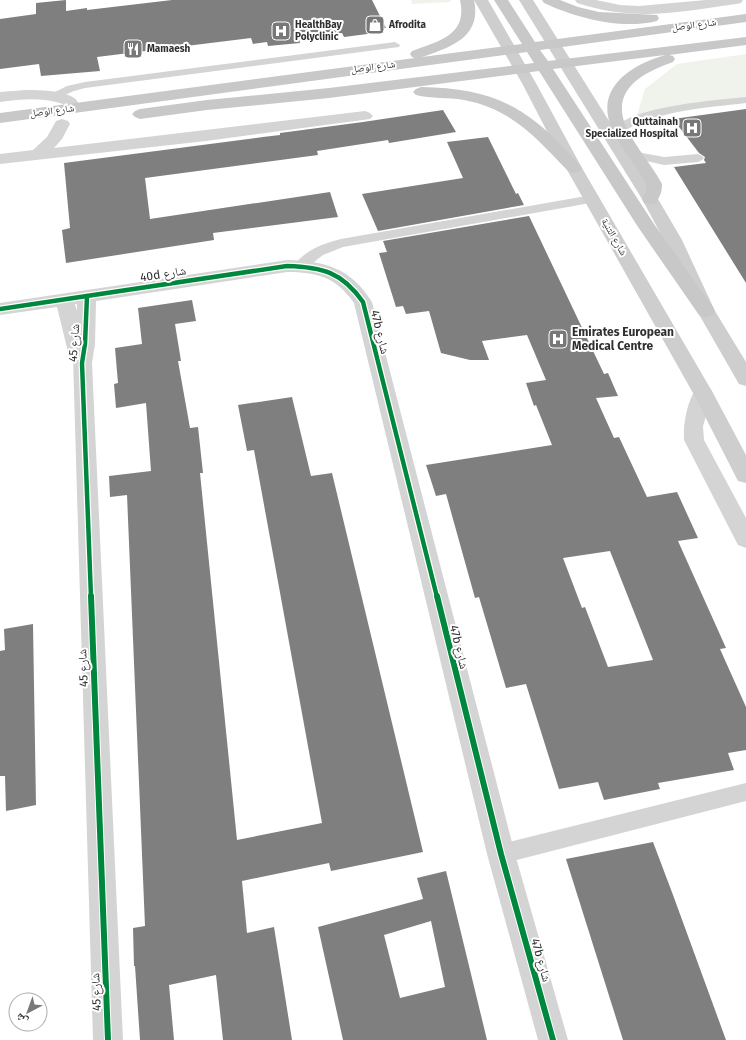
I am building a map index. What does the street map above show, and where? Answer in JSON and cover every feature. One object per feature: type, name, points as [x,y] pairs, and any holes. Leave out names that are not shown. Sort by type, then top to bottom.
[{"type":"main road","points":[[353,70],[418,54],[451,40],[461,34],[468,23],[471,14],[467,0]]},
{"type":"main road","name":"شارع الثنية","points":[[481,0],[515,58],[574,168],[703,393],[746,475]]},
{"type":"main road","points":[[501,0],[647,226],[706,311],[746,379]]},
{"type":"main road","points":[[526,0],[650,199],[673,240],[706,311]]},
{"type":"main road","points":[[549,0],[580,12],[606,17],[645,19],[712,13],[744,20]]},
{"type":"main road","points":[[559,52],[744,20]]},
{"type":"main road","name":"شارع الوصل","points":[[0,132],[207,105],[329,93],[515,58],[559,52],[706,45],[746,41]]},
{"type":"main road","points":[[650,199],[654,192],[654,184],[620,129],[615,104],[617,92],[622,85],[637,71],[648,65],[706,45]]},
{"type":"main road","name":"شارع الوصل","points":[[0,118],[353,70],[515,58],[559,52]]},
{"type":"main road","points":[[207,105],[314,84],[515,58]]},
{"type":"main road","points":[[329,93],[352,98],[416,92],[442,92],[481,99],[505,108],[528,122],[574,168]]},
{"type":"street","points":[[582,0],[610,9],[640,11],[736,0]]},
{"type":"street","points":[[0,97],[37,94],[56,96],[68,101],[73,108]]},
{"type":"street","points":[[0,159],[206,136],[365,116]]},
{"type":"street","points":[[39,154],[54,139],[62,124]]},
{"type":"street","name":"40d شارع","points":[[0,309],[275,267],[300,266],[329,271]]},
{"type":"street","name":"47b شارع","points":[[329,271],[344,279],[355,290],[363,302],[501,854],[553,1040]]},
{"type":"street","name":"شارع 45","points":[[87,296],[82,363],[108,1040]]},
{"type":"street","name":"شارع 45","points":[[65,300],[74,339],[82,363]]},
{"type":"street","points":[[703,393],[693,426],[694,440],[746,539]]},
{"type":"lane","points":[[56,96],[71,88],[85,85],[395,45]]},
{"type":"lane","points":[[620,129],[642,117],[662,112],[746,100]]},
{"type":"lane","points":[[637,156],[664,161],[698,158]]},
{"type":"lane","points":[[300,266],[308,258],[319,251],[341,243],[592,199]]},
{"type":"lane","points":[[501,854],[746,792]]},
{"type":"shaded area","points":[[411,0],[450,0],[451,2],[412,4]]},
{"type":"shaded area","points":[[746,54],[746,98],[637,115],[645,89],[677,64]]},
{"type":"building","points":[[66,0],[66,11],[172,0],[372,0],[386,28],[373,30],[375,33],[344,37],[342,33],[299,39],[300,43],[268,46],[267,42],[253,44],[251,38],[97,57],[100,71],[41,76],[39,64],[0,69],[0,19],[36,14],[36,3]]},
{"type":"building","points":[[746,109],[746,283],[674,167],[706,163],[704,160],[705,157],[699,153],[673,119]]},
{"type":"building","points":[[443,110],[456,132],[389,143],[388,140],[317,151],[318,155],[145,178],[150,219],[330,192],[338,217],[213,233],[214,240],[66,263],[62,230],[70,228],[64,163],[280,135],[280,133]]},
{"type":"building","points":[[488,137],[516,194],[518,193],[524,205],[378,231],[362,194],[463,178],[447,142]]},
{"type":"building","points":[[529,216],[604,374],[608,373],[618,396],[596,398],[614,438],[619,437],[647,497],[677,492],[698,538],[678,541],[726,648],[720,649],[746,707],[746,750],[728,753],[734,770],[658,783],[660,789],[604,800],[598,782],[559,789],[526,684],[506,688],[479,597],[475,598],[446,494],[436,496],[426,465],[552,445],[536,405],[534,406],[526,383],[546,380],[527,335],[482,341],[489,360],[470,360],[441,353],[429,311],[406,314],[403,306],[396,307],[379,253],[387,252],[383,241]],"holes":[[[610,551],[653,660],[608,667],[585,607],[582,608],[563,558]]]},
{"type":"building","points":[[192,300],[196,321],[175,324],[181,361],[178,361],[190,428],[198,427],[203,473],[200,473],[237,840],[322,823],[254,450],[247,451],[238,405],[292,397],[311,476],[332,473],[423,852],[331,871],[329,863],[242,881],[247,933],[274,927],[292,1040],[223,1040],[216,975],[169,985],[174,1040],[140,1040],[134,966],[133,928],[145,926],[127,495],[110,497],[109,476],[151,471],[146,403],[116,408],[114,384],[118,383],[115,348],[142,344],[138,308]]},
{"type":"building","points":[[33,624],[36,805],[6,811],[5,776],[0,776],[0,651],[5,650],[4,629]]},
{"type":"building","points":[[653,842],[726,1040],[623,1040],[566,859]]},
{"type":"building","points":[[446,871],[487,1040],[343,1040],[318,927],[423,899],[417,878]],"holes":[[[431,921],[445,987],[400,998],[384,935]]]},
{"type":"cycle path","points":[[0,309],[287,266],[311,267],[331,272],[348,283],[356,292],[363,302],[501,854],[553,1040]]},
{"type":"cycle path","points":[[87,296],[85,344],[82,363],[108,1040]]},
{"type":"place","name":"Afrodita","points":[[375,25]]},
{"type":"place","name":"HealthBay Polyclinic","points":[[281,31]]},
{"type":"place","name":"Mamaesh","points":[[133,49]]},
{"type":"place","name":"Quttainah Specialized Hospital","points":[[692,128]]},
{"type":"place","name":"Emirates European Medical Centre","points":[[558,339]]}]
